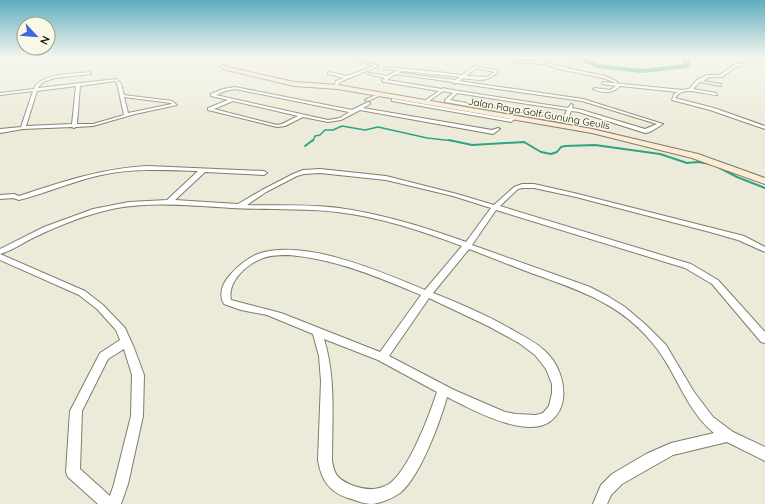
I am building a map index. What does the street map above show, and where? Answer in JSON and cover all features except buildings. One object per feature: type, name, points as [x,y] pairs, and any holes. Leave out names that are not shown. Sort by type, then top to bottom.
[{"type":"main road","name":"Jalan Raya Golf Gunung Geulis","points":[[278,81],[294,84],[335,87],[428,103],[451,109],[515,117],[592,131],[715,162],[765,181]]},
{"type":"street","points":[[23,128],[37,85],[42,81]]},
{"type":"street","points":[[0,94],[112,81]]},
{"type":"street","points":[[117,81],[119,83],[123,96],[126,115]]},
{"type":"street","points":[[335,87],[337,82],[340,81]]},
{"type":"street","points":[[387,81],[583,111],[642,131],[648,131],[661,125],[659,123],[594,103],[445,81]]},
{"type":"street","points":[[614,81],[619,85]]},
{"type":"street","points":[[690,90],[698,81],[720,85]]},
{"type":"street","points":[[428,103],[455,82]]},
{"type":"street","points":[[604,83],[682,92]]},
{"type":"street","points":[[74,127],[78,85]]},
{"type":"street","points":[[595,89],[610,91],[617,88],[619,85]]},
{"type":"street","points":[[378,95],[376,98],[368,102],[354,109],[336,118],[337,120],[328,122],[212,95],[224,90],[235,88],[354,109],[493,132],[498,129]]},
{"type":"street","points":[[716,94],[690,90],[675,95],[673,99],[765,128]]},
{"type":"street","points":[[456,92],[447,101],[560,121],[565,120],[573,99]]},
{"type":"street","points":[[0,132],[23,128],[74,127],[104,123],[126,115],[172,106],[175,104],[123,96]]},
{"type":"street","points":[[397,98],[393,100],[451,109]]},
{"type":"street","points":[[232,100],[210,109],[277,126],[283,125],[301,116]]},
{"type":"street","points":[[0,197],[14,196],[19,198],[64,183],[123,170],[144,168],[264,173]]},
{"type":"street","points":[[168,202],[203,170]]},
{"type":"street","points":[[240,207],[264,191],[295,175],[311,171],[362,175],[400,181],[495,207],[688,266],[704,274],[721,288],[765,339]]},
{"type":"street","points":[[382,358],[427,294],[467,246],[495,207],[516,188],[527,185],[583,196],[719,231],[741,238],[765,250]]},
{"type":"street","points":[[0,252],[56,224],[85,214],[129,204],[168,202],[240,207],[329,209],[352,212],[396,223],[467,246],[606,299],[638,323],[662,348],[709,420],[727,436],[765,454]]},
{"type":"street","points":[[286,253],[322,257],[341,262],[427,294],[489,322],[518,338],[539,352],[552,369],[559,390],[556,407],[546,417],[534,421],[511,419],[485,410],[382,358],[317,332],[295,321],[227,302],[224,295],[227,286],[236,272],[255,258],[286,253]]},
{"type":"street","points":[[0,257],[82,293],[100,307],[120,328],[138,375],[137,416],[121,484],[114,504]]},
{"type":"street","points":[[317,332],[324,356],[327,381],[324,460],[326,472],[333,482],[344,490],[368,497],[383,493],[396,487],[408,471],[423,442],[440,402],[443,390]]},
{"type":"street","points":[[108,504],[73,472],[76,411],[104,356],[126,342]]},
{"type":"street","points":[[600,504],[606,490],[617,479],[651,459],[671,449],[727,436]]},
{"type":"waterway","points":[[313,141],[315,136],[320,135],[325,130],[333,130],[342,126],[365,130],[378,127],[427,138],[453,141]]},
{"type":"waterway","points":[[305,146],[313,140]]},
{"type":"waterway","points":[[449,140],[453,141]]},
{"type":"waterway","points":[[453,141],[472,145],[524,142],[541,152],[551,154],[557,152],[561,147],[565,146],[595,145],[660,154],[687,163],[698,162],[711,164]]},
{"type":"waterway","points":[[716,166],[737,177],[765,188]]}]
